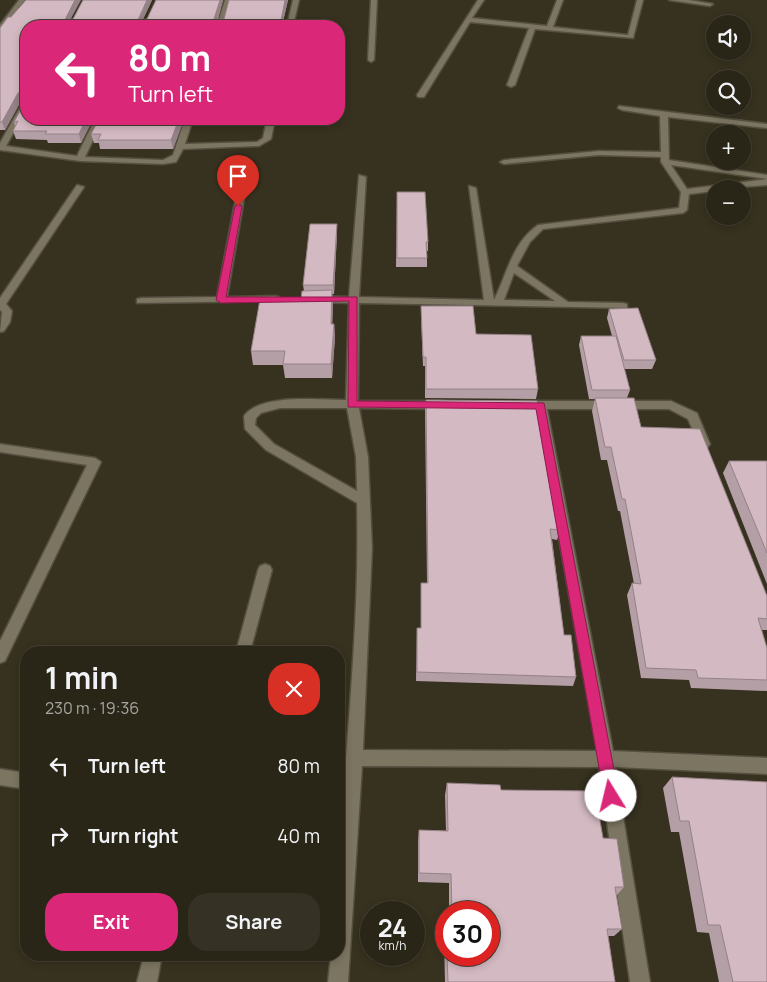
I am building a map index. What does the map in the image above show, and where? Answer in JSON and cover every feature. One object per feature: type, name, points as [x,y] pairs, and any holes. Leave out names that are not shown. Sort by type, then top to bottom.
[{"type":"street","points":[[0,29],[22,0]]},
{"type":"street","points":[[222,20],[228,0]]},
{"type":"street","points":[[291,20],[296,0]]},
{"type":"street","points":[[371,60],[374,0]]},
{"type":"street","points":[[421,95],[481,0]]},
{"type":"street","points":[[549,29],[560,0]]},
{"type":"street","points":[[469,20],[631,37],[640,0]]},
{"type":"street","points":[[672,0],[710,4]]},
{"type":"street","points":[[510,85],[533,27]]},
{"type":"street","points":[[622,108],[767,126]]},
{"type":"street","points":[[20,114],[1,147],[80,158],[163,162],[173,160],[180,147],[187,125]]},
{"type":"street","points":[[493,303],[527,239],[533,231],[541,227],[683,210],[685,192],[665,159],[664,114]]},
{"type":"street","points":[[80,158],[96,125]]},
{"type":"street","points":[[180,147],[259,144],[267,139],[270,125]]},
{"type":"street","points":[[504,162],[599,153],[665,159],[767,178]]},
{"type":"street","points":[[345,890],[355,758],[365,548],[362,457],[352,404],[354,299],[362,177]]},
{"type":"street","points":[[685,192],[767,182]]},
{"type":"street","points":[[0,329],[6,322],[7,311],[1,304],[80,187]]},
{"type":"street","points":[[221,300],[242,187]]},
{"type":"street","points":[[472,188],[493,303]]},
{"type":"street","points":[[512,267],[565,304]]},
{"type":"street","points":[[141,301],[287,299]]},
{"type":"street","points":[[306,299],[623,306]]},
{"type":"street","points":[[364,501],[270,447],[250,426],[250,416],[257,410],[267,406],[280,404],[451,405]]},
{"type":"street","points":[[511,405],[671,405],[693,416],[707,452]]},
{"type":"street","points":[[541,405],[606,759],[640,982]]},
{"type":"street","points":[[0,448],[95,462],[0,656]]},
{"type":"street","points":[[245,646],[265,570]]},
{"type":"street","points":[[355,758],[606,759],[767,766]]},
{"type":"street","points":[[0,777],[20,780]]},
{"type":"street","points":[[147,982],[151,961]]},
{"type":"street","points":[[338,982],[340,961]]},
{"type":"building","points":[[26,0],[75,0],[65,20],[20,20],[20,93],[2,122],[0,122],[0,28],[8,17],[11,17]]},
{"type":"building","points":[[83,0],[147,0],[138,20],[65,20],[73,19]]},
{"type":"building","points":[[156,0],[220,0],[214,19],[224,19],[229,0],[285,0],[281,20],[138,20],[147,19]]},
{"type":"building","points":[[20,111],[20,125],[83,125],[79,134],[45,134],[47,131],[13,131],[18,121],[14,122]]},
{"type":"building","points":[[96,125],[177,125],[171,140],[98,140],[101,134],[91,134]]},
{"type":"building","points":[[397,192],[425,192],[427,258],[397,258]]},
{"type":"building","points":[[310,224],[337,224],[333,285],[303,285]]},
{"type":"building","points":[[332,290],[331,324],[334,324],[331,364],[283,364],[285,351],[251,351],[260,299],[301,299],[302,291]]},
{"type":"building","points":[[421,306],[473,306],[476,334],[531,335],[538,389],[426,389],[426,357],[423,357]]},
{"type":"building","points":[[638,308],[656,360],[624,360],[609,309]]},
{"type":"building","points":[[581,336],[616,336],[630,390],[592,390]]},
{"type":"building","points":[[595,398],[634,398],[641,427],[700,429],[767,596],[767,619],[758,618],[767,648],[767,680],[698,678],[696,670],[646,668],[632,583],[641,584],[625,499],[622,499],[611,447],[605,447]]},
{"type":"building","points":[[426,400],[537,401],[560,530],[550,529],[564,635],[571,635],[576,677],[417,672],[417,628],[421,628],[421,583],[428,583]]},
{"type":"building","points":[[729,461],[767,461],[767,553]]},
{"type":"building","points":[[672,777],[767,782],[767,982],[733,982],[720,925],[708,925],[689,821],[680,821]]},
{"type":"building","points":[[447,783],[500,785],[501,790],[595,791],[603,838],[617,839],[624,887],[615,887],[622,929],[607,929],[615,982],[448,982],[447,966],[500,966],[500,901],[452,901],[451,874],[419,873],[419,830],[448,831]]},
{"type":"route","points":[[238,206],[221,300],[354,299],[352,404],[541,405],[606,759],[611,796]]}]
